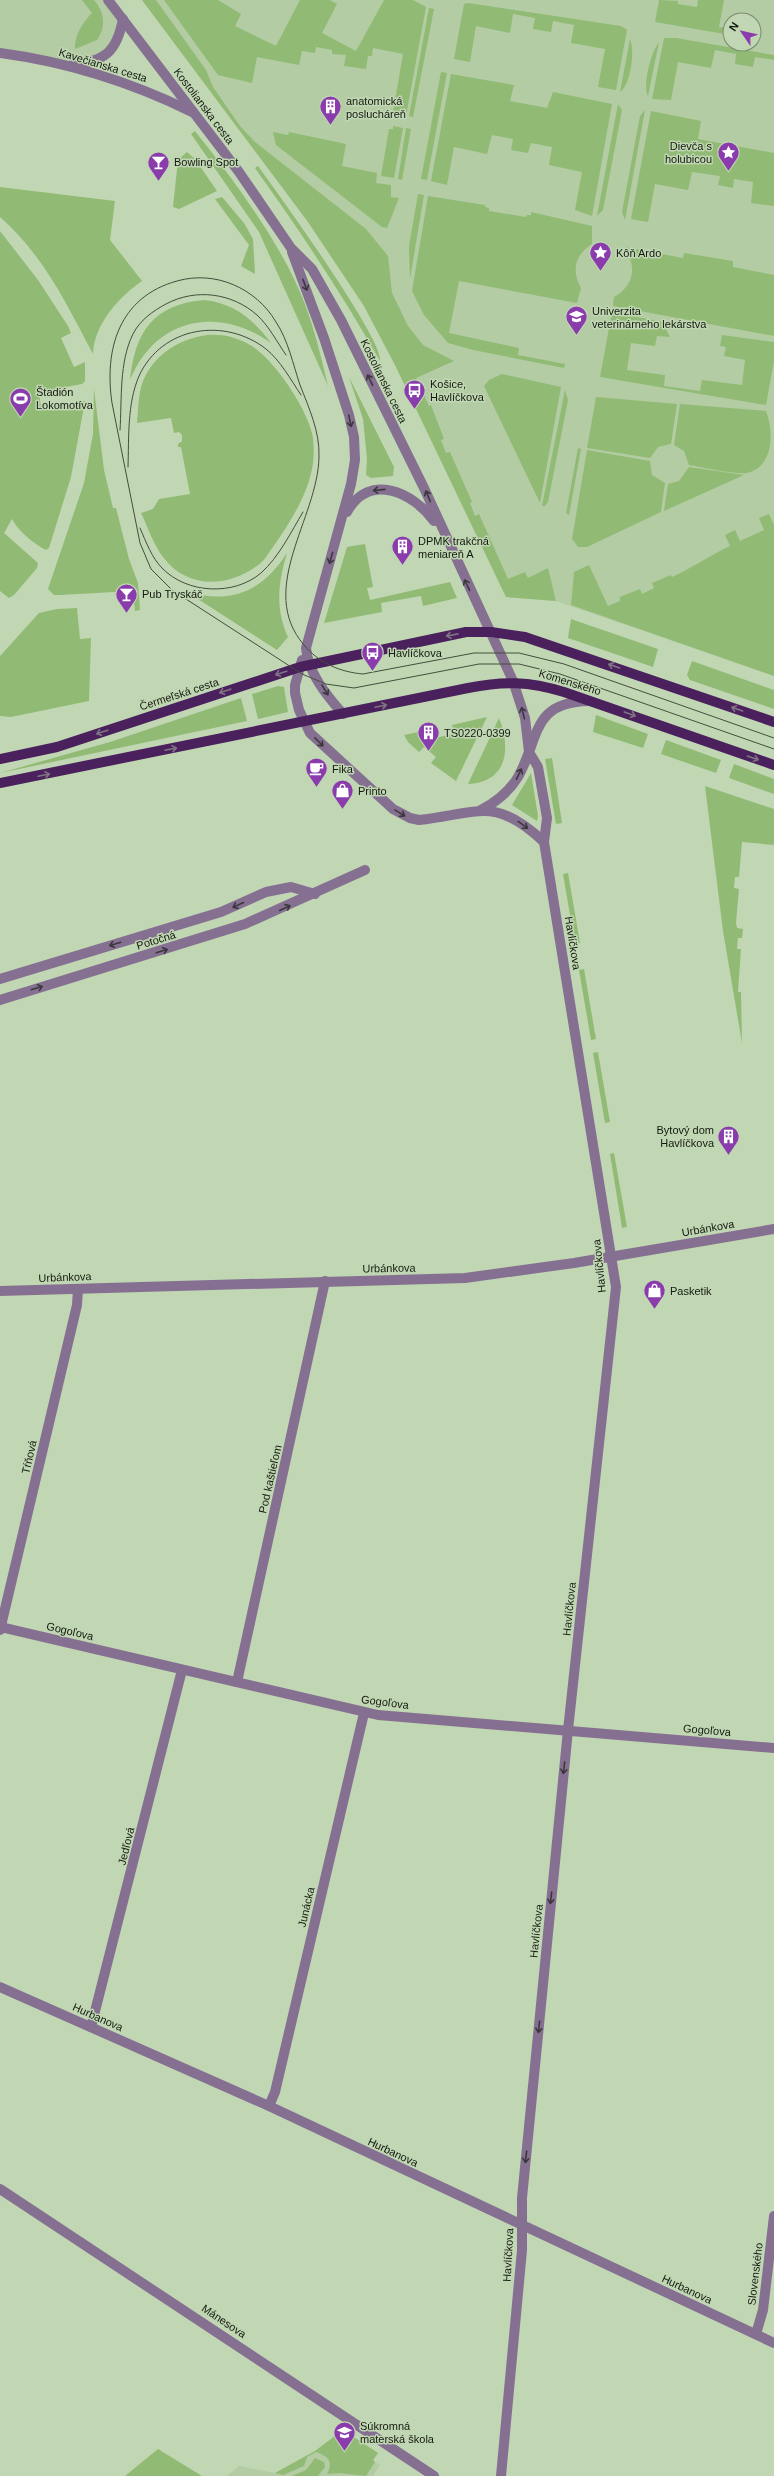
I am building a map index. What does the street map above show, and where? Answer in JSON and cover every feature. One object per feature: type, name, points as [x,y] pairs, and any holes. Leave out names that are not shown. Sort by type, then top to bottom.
[{"type":"main road","name":"Čermeľská cesta","points":[[0,759],[57,746],[305,666],[466,632],[491,632]]},
{"type":"main road","points":[[491,632],[524,637],[550,645],[774,722]]},
{"type":"main road","name":"Komenského","points":[[304,721],[487,684],[513,681],[548,687],[593,701],[774,765]]},
{"type":"main road","points":[[0,783],[304,721]]},
{"type":"street","name":"Kostolianska cesta","points":[[108,0],[239,172],[291,248],[312,269],[341,320],[424,488],[443,532],[491,632]]},
{"type":"street","points":[[65,65],[92,63],[105,55],[115,43],[123,19]]},
{"type":"street","name":"Kavečianska cesta","points":[[0,53],[65,65],[146,90],[194,113]]},
{"type":"street","name":"Kostolianska cesta","points":[[291,248],[344,395],[354,437],[355,460],[351,484],[306,648],[305,666],[343,714]]},
{"type":"street","name":"Kostolianska cesta","points":[[342,520],[352,503],[358,498],[366,492],[382,489],[399,493],[417,502],[427,511],[443,532]]},
{"type":"street","name":"Havlíčkova","points":[[491,632],[513,681],[525,718],[529,752],[538,767],[547,818],[544,842],[616,1287],[568,1730],[522,2198],[522,2250],[501,2476]]},
{"type":"street","points":[[305,666],[295,685],[295,693],[304,721],[310,733],[393,809],[410,818],[425,820],[481,810],[493,804],[515,782],[529,752],[536,730],[550,712],[566,703],[593,701]]},
{"type":"street","points":[[481,810],[506,814],[544,842]]},
{"type":"street","name":"Potočná","points":[[0,1000],[245,924],[315,894],[365,870]]},
{"type":"street","name":"Potočná","points":[[0,979],[221,912],[266,892],[291,887],[315,894]]},
{"type":"street","name":"Urbánkova","points":[[0,1291],[464,1278],[516,1272],[774,1229]]},
{"type":"street","name":"Pod kaštieľom","points":[[237,1682],[325,1281]]},
{"type":"street","name":"Tŕňová","points":[[0,1629],[77,1305],[78,1289]]},
{"type":"street","name":"Gogoľova","points":[[0,1629],[237,1682],[364,1713],[774,1748]]},
{"type":"street","name":"Jedľová","points":[[91,2027],[182,1670]]},
{"type":"street","name":"Junácka","points":[[269,2106],[275,2092],[364,1713]]},
{"type":"street","name":"Hurbanova","points":[[0,1987],[269,2106],[774,2343]]},
{"type":"street","name":"Mánesova","points":[[0,2189],[434,2476]]},
{"type":"street","name":"Slovenského","points":[[756,2334],[763,2310],[774,2216]]},
{"type":"shaded area","points":[[0,0],[108,0],[123,19],[105,55],[65,65],[0,53]]},
{"type":"shaded area","name":"Univerzita veterinárneho lekárstva","points":[[142,0],[774,0],[774,676],[556,601],[506,597],[396,367],[364,306],[308,222]]},
{"type":"shaded area","name":"Súkromná materská škola","points":[[343,2430],[378,2453],[373,2461],[380,2465],[373,2476],[227,2476],[239,2466],[275,2473],[315,2451]]},
{"type":"green space","points":[[82,0],[94,0],[102,14],[103,24],[97,40],[75,49],[76,39],[80,30],[92,13]]},
{"type":"green space","points":[[142,0],[156,0],[206,70],[213,87],[240,126],[255,142],[366,229],[388,256],[392,293],[408,326],[423,345],[454,361],[416,378],[429,406],[431,405],[444,439],[441,440],[446,453],[450,452],[472,502],[470,503],[475,516],[479,514],[508,579],[525,572],[528,578],[548,568],[556,601],[506,597],[396,367],[364,306],[308,222]]},
{"type":"green space","points":[[164,0],[218,0],[241,14],[235,26],[276,46],[300,0],[330,0],[337,4],[322,33],[356,51],[384,0],[413,0],[426,7],[406,116],[393,112],[403,54],[373,48],[372,56],[368,56],[366,69],[344,66],[346,55],[332,54],[332,50],[316,47],[315,53],[302,51],[299,65],[257,57],[252,83],[218,75]]},
{"type":"green space","points":[[659,0],[678,1],[678,4],[697,7],[698,0],[724,0],[719,27],[722,28],[722,34],[655,22]]},
{"type":"green space","points":[[468,3],[621,26],[627,30],[616,90],[598,87],[605,49],[571,43],[574,25],[553,21],[551,32],[533,29],[535,18],[513,14],[510,33],[476,26],[470,62],[454,59],[464,4]]},
{"type":"green space","points":[[429,8],[434,9],[413,117],[409,116]]},
{"type":"green space","points":[[664,38],[676,38],[722,46],[722,51],[715,50],[711,68],[678,62],[671,100],[652,99]]},
{"type":"green space","points":[[630,39],[632,51],[631,67],[627,82],[620,92]]},
{"type":"green space","points":[[659,42],[648,96],[646,85],[648,69],[653,53]]},
{"type":"green space","points":[[726,52],[757,52],[774,55],[774,60],[755,57],[753,67],[735,64],[736,54]]},
{"type":"green space","points":[[441,72],[447,73],[427,180],[421,179]]},
{"type":"green space","points":[[451,74],[514,85],[510,101],[547,108],[553,92],[612,104],[592,216],[575,210],[582,172],[549,165],[552,147],[531,143],[528,153],[511,150],[513,139],[492,135],[487,154],[454,147],[447,185],[431,181]]},
{"type":"green space","points":[[618,104],[622,110],[603,210],[597,216]]},
{"type":"green space","points":[[645,110],[625,220],[622,212],[640,116]]},
{"type":"green space","points":[[651,111],[701,121],[698,139],[774,153],[774,206],[751,203],[753,182],[734,179],[733,188],[718,185],[720,176],[692,172],[688,190],[655,184],[648,222],[631,219]]},
{"type":"green space","points":[[393,126],[403,128],[394,178],[381,176],[389,129],[393,129]]},
{"type":"green space","points":[[406,128],[411,129],[402,180],[398,179]]},
{"type":"green space","points":[[195,131],[240,190],[282,255],[303,299],[311,320],[328,386],[259,232],[191,134]]},
{"type":"green space","points":[[273,132],[288,135],[289,132],[346,144],[342,166],[377,173],[376,183],[391,185],[391,197],[399,198],[387,228],[382,227],[276,145]]},
{"type":"green space","points":[[187,152],[195,159],[217,191],[179,209],[173,207],[178,160]]},
{"type":"green space","points":[[258,166],[328,265],[365,325],[377,348],[380,361],[351,311],[320,263],[255,168]]},
{"type":"green space","points":[[0,187],[115,201],[110,240],[142,281],[125,295],[109,312],[98,332],[94,343],[93,354],[42,264],[16,232],[0,217]]},
{"type":"green space","points":[[418,194],[424,195],[410,279],[409,246]]},
{"type":"green space","points":[[428,196],[485,205],[485,207],[489,208],[489,211],[526,217],[527,215],[531,215],[531,212],[592,226],[592,244],[586,248],[576,263],[576,275],[581,288],[577,303],[459,281],[449,333],[519,348],[518,355],[565,364],[564,368],[473,350],[448,343],[424,315],[412,291]]},
{"type":"green space","points":[[222,197],[244,223],[253,239],[255,274],[241,266],[249,245],[215,199]]},
{"type":"green space","points":[[0,231],[38,280],[68,326],[71,333],[61,338],[74,367],[85,362],[85,381],[82,384],[39,392],[41,408],[85,401],[71,477],[49,548],[46,550],[32,541],[18,528],[12,519],[4,533],[38,563],[37,568],[14,595],[9,598],[0,591]]},
{"type":"green space","points":[[625,247],[683,258],[684,253],[733,261],[733,267],[774,275],[774,336],[613,306],[614,297],[624,290],[632,276],[632,265]]},
{"type":"green space","points":[[205,300],[225,305],[242,314],[264,334],[271,343],[251,331],[230,324],[210,322],[190,324],[172,331],[155,343],[141,359],[130,380],[137,348],[142,335],[150,324],[160,314],[172,307]]},
{"type":"green space","points":[[612,312],[662,322],[670,337],[657,336],[655,346],[631,343],[627,370],[665,375],[664,386],[700,391],[702,380],[742,385],[745,360],[724,356],[726,347],[720,346],[722,335],[774,342],[774,361],[766,405],[600,377]]},
{"type":"green space","points":[[218,335],[240,340],[250,345],[269,361],[287,384],[303,410],[312,433],[314,448],[310,476],[301,502],[264,560],[240,576],[212,582],[186,576],[174,568],[159,552],[153,541],[141,513],[153,509],[159,499],[190,494],[181,447],[178,447],[178,444],[182,441],[182,435],[179,432],[174,433],[171,418],[137,423],[139,396],[143,381],[156,361],[174,346],[195,337]]},
{"type":"green space","points":[[502,374],[561,387],[540,503],[484,386],[489,380]]},
{"type":"green space","points":[[349,377],[394,467],[393,476],[371,478],[366,475],[367,459],[363,419]]},
{"type":"green space","points":[[94,389],[104,470],[113,508],[116,508],[129,559],[138,583],[140,610],[135,611],[133,591],[54,595],[48,589],[84,483],[93,434]]},
{"type":"green space","points":[[565,390],[568,400],[548,502],[545,506],[542,506]]},
{"type":"green space","points":[[596,397],[677,404],[671,444],[658,447],[650,458],[587,448]]},
{"type":"green space","points":[[680,404],[766,411],[769,419],[771,438],[767,456],[762,464],[756,469],[747,473],[727,472],[689,465],[684,451],[674,445]]},
{"type":"green space","points":[[578,448],[581,449],[569,515],[566,513]]},
{"type":"green space","points":[[587,450],[650,461],[652,475],[665,483],[661,512],[587,547],[578,547],[572,539]]},
{"type":"green space","points":[[689,467],[744,475],[664,511],[668,484],[679,481]]},
{"type":"green space","points":[[769,514],[774,525],[774,676],[571,605],[574,572],[589,565],[608,606],[620,601],[620,597],[640,589],[642,594],[654,588],[652,583],[671,575],[672,577],[687,570],[730,546],[725,535],[735,530],[740,541],[764,530],[759,518]]},
{"type":"green space","points":[[365,544],[373,587],[367,588],[370,600],[450,582],[457,598],[423,606],[421,596],[381,603],[382,612],[324,623],[347,547]]},
{"type":"green space","points":[[287,553],[279,595],[281,616],[288,637],[277,650],[187,592],[218,596],[244,592],[256,586],[267,577]]},
{"type":"green space","points":[[77,608],[80,639],[91,638],[89,701],[11,717],[0,716],[0,656],[39,613],[57,609]]},
{"type":"green space","points":[[571,619],[658,649],[653,667],[568,638]]},
{"type":"green space","points":[[692,661],[774,690],[774,709],[690,680],[687,675]]},
{"type":"green space","points":[[278,686],[284,687],[288,712],[258,719],[252,694]]},
{"type":"green space","points":[[241,698],[247,721],[0,773],[110,742]]},
{"type":"green space","points":[[596,715],[648,734],[643,748],[593,732]]},
{"type":"green space","points":[[487,717],[456,781],[431,763],[436,757],[424,747],[419,752],[408,742],[404,735],[432,729],[434,738],[454,734],[452,725]]},
{"type":"green space","points":[[499,718],[505,741],[503,762],[499,770],[491,777],[481,782],[468,784]]},
{"type":"green space","points":[[666,740],[721,760],[716,773],[661,754]]},
{"type":"green space","points":[[552,758],[562,823],[556,824],[545,759]]},
{"type":"green space","points":[[734,764],[774,779],[774,794],[729,778]]},
{"type":"green space","points":[[531,773],[538,816],[537,821],[512,805]]},
{"type":"green space","points":[[705,786],[774,809],[774,845],[742,842],[739,877],[735,877],[734,888],[739,889],[736,923],[737,928],[743,929],[742,938],[738,938],[737,949],[741,949],[738,992],[741,992],[742,1043],[723,931]]},
{"type":"green space","points":[[568,873],[580,943],[575,944],[563,874]]},
{"type":"green space","points":[[584,969],[596,1039],[591,1040],[579,970]]},
{"type":"green space","points":[[598,1052],[610,1122],[605,1123],[593,1053]]},
{"type":"green space","points":[[614,1153],[627,1227],[622,1228],[610,1154]]},
{"type":"green space","name":"Súkromná materská škola","points":[[343,2430],[378,2453],[373,2460],[375,2462],[366,2476],[340,2473],[327,2474],[330,2466],[329,2460],[324,2455],[316,2452],[307,2457],[304,2466],[283,2475],[275,2473],[315,2451]]},
{"type":"green space","points":[[158,2449],[202,2476],[125,2476]]},
{"type":"green space","points":[[315,2458],[324,2462],[325,2467],[318,2476],[292,2476],[306,2470]]},
{"type":"tram line","points":[[774,738],[564,664],[519,653],[474,653],[363,674],[338,669],[323,662],[304,645],[291,623],[286,601],[287,577],[316,480],[319,448],[316,429],[287,344],[280,329],[268,310],[246,291],[220,280],[206,278],[191,278],[177,281],[157,289],[141,299],[129,312],[120,328],[114,345],[110,383],[112,403],[140,543],[151,569],[172,590],[302,674],[326,684],[354,688],[479,664],[519,664],[560,674],[774,749]]},
{"type":"tram line","points":[[120,430],[123,369],[125,356],[133,334],[143,320],[166,304],[177,299],[189,296],[213,295],[236,302],[247,308],[261,319],[286,355]]},
{"type":"tram line","points":[[128,467],[132,398],[139,376],[149,359],[163,346],[178,337],[196,332],[214,330],[232,333],[250,339],[266,349],[276,359],[301,395]]},
{"type":"tram line","points":[[140,528],[155,560],[172,577],[197,587],[211,589],[224,588],[238,586],[261,573],[279,552],[303,512]]},
{"type":"place","name":"anatomická poslucháreň","points":[[330,126]]},
{"type":"place","name":"Dievča s holubicou","points":[[728,172]]},
{"type":"place","name":"Bowling Spot","points":[[158,182]]},
{"type":"place","name":"Kôň Ardo","points":[[600,272]]},
{"type":"place","name":"Univerzita veterinárneho lekárstva","points":[[577,336]]},
{"type":"place","name":"Košice, Havlíčkova","points":[[415,410]]},
{"type":"place","name":"Štadión Lokomotíva","points":[[21,418]]},
{"type":"place","name":"DPMK trakčná meniareň A","points":[[402,566]]},
{"type":"place","name":"Pub Tryskáč","points":[[127,614]]},
{"type":"place","name":"Havlíčkova","points":[[372,672]]},
{"type":"place","name":"TS0220-0399","points":[[429,752]]},
{"type":"place","name":"Fika","points":[[317,788]]},
{"type":"place","name":"Printo","points":[[343,810]]},
{"type":"place","name":"Bytový dom Havlíčkova","points":[[729,1156]]},
{"type":"place","name":"Pasketik","points":[[654,1310]]},
{"type":"place","name":"Súkromná materská škola","points":[[345,2452]]}]
